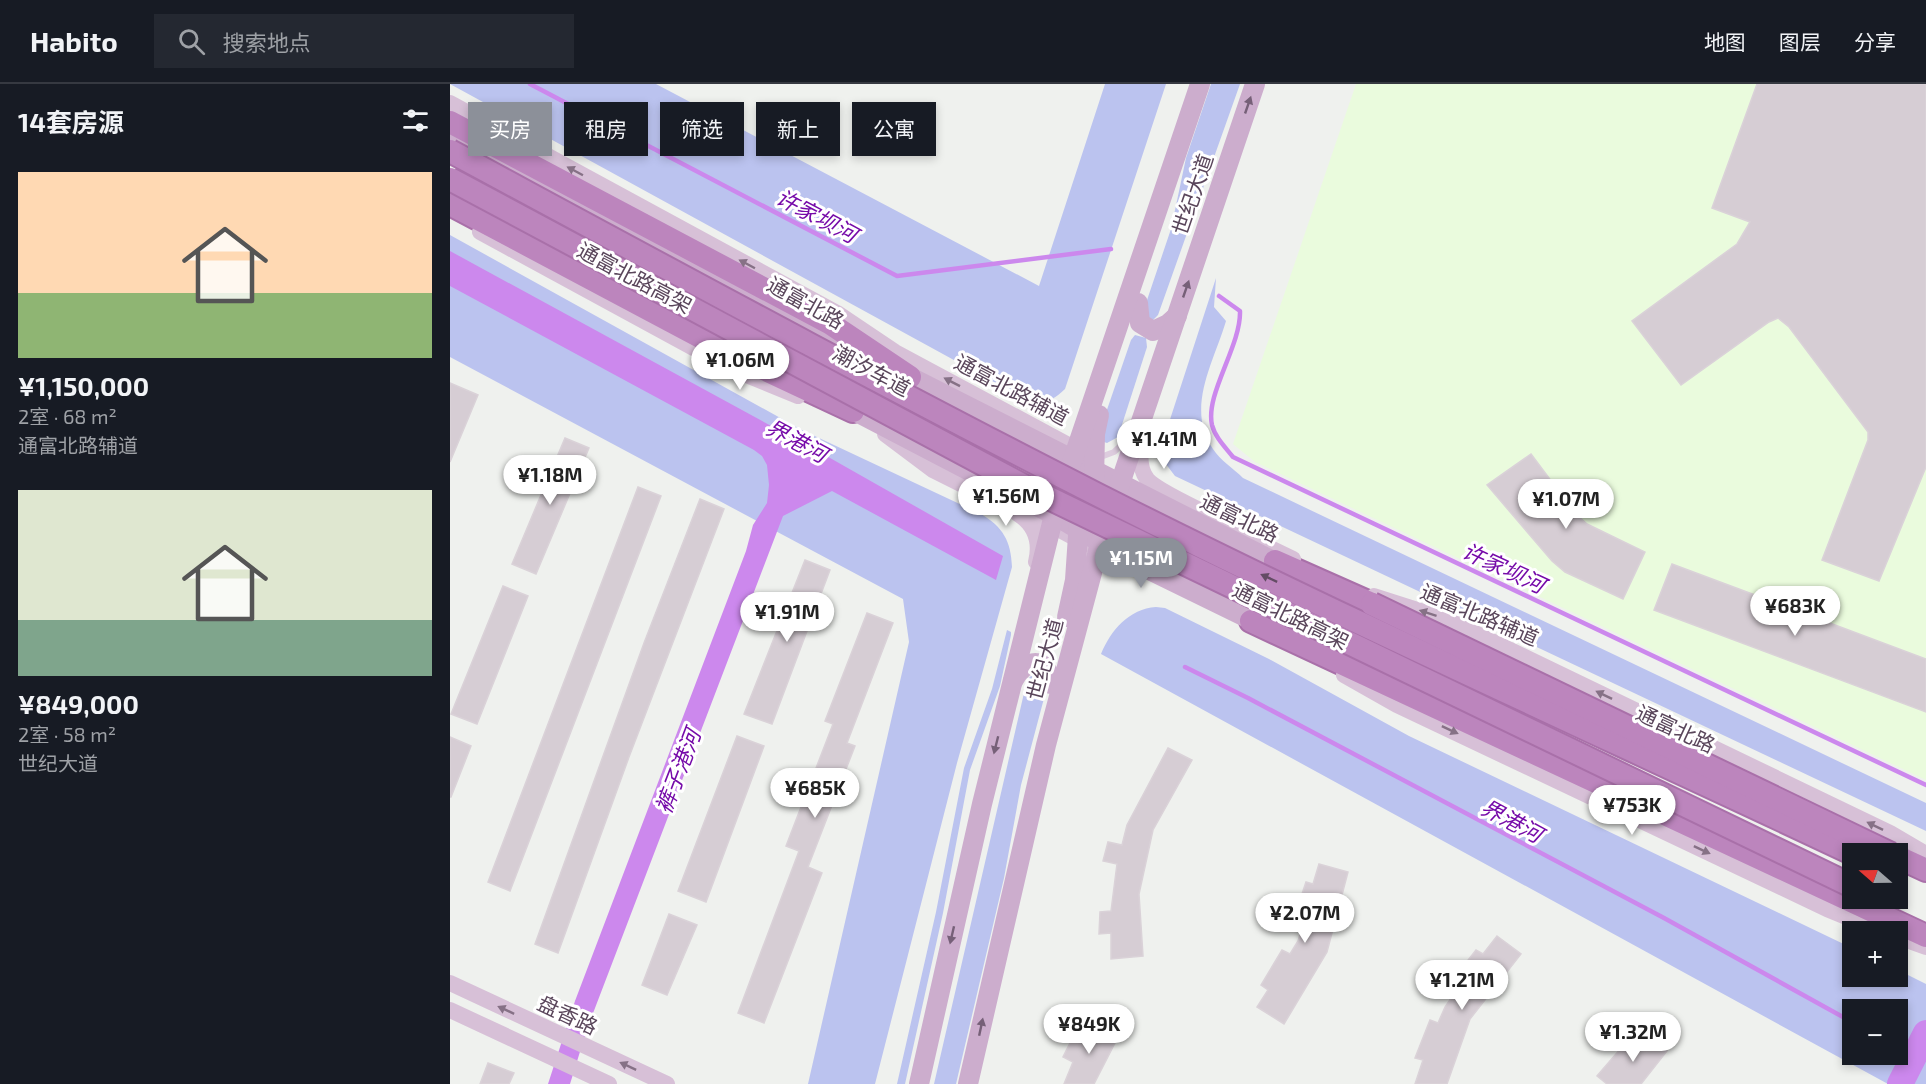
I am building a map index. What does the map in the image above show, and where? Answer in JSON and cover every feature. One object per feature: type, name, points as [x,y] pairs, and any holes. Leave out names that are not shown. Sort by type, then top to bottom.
[{"type":"highway","points":[[450,122],[831,324],[910,377]]},
{"type":"highway","name":"通富北路高架","points":[[450,151],[828,355],[1110,501],[1224,558],[1842,848]]},
{"type":"highway","name":"通富北路高架","points":[[450,179],[1024,486],[1842,881]]},
{"type":"highway","points":[[450,204],[738,357],[853,411]]},
{"type":"highway","points":[[1275,561],[1370,599],[1869,843]]},
{"type":"highway","points":[[1251,621],[1411,698],[1926,936]]},
{"type":"highway","points":[[1908,861],[1926,870]]},
{"type":"highway","points":[[1908,879],[1926,887]]},
{"type":"highway","points":[[1901,909],[1926,921]]},
{"type":"main road","name":"世纪大道","points":[[968,1084],[1046,745],[1101,540],[1124,479],[1138,428],[1255,84]]},
{"type":"main road","name":"世纪大道","points":[[919,1084],[1004,714],[1053,520],[1065,483],[1079,460],[1198,87]]},
{"type":"main road","points":[[1101,540],[1095,499],[1079,460],[1095,434],[1100,413],[1171,210],[1198,87]]},
{"type":"main road","name":"通富北路","points":[[450,136],[862,360],[982,406],[1033,439],[1124,479],[1275,561],[1340,600],[1867,843]]},
{"type":"main road","points":[[450,188],[1079,535],[1101,540],[1132,565],[1170,585],[1251,621],[1309,641],[1842,892]]},
{"type":"main road","points":[[1138,303],[1140,323],[1153,331],[1174,323]]},
{"type":"main road","points":[[982,406],[1033,439],[1047,456],[1065,483],[1075,504],[1079,535],[1076,580],[1026,783],[1014,881]]},
{"type":"main road","points":[[1132,565],[1170,585]]},
{"type":"main road","points":[[1012,684],[1018,671],[1026,664],[1035,663],[1045,666],[1050,674],[1051,684]]},
{"type":"main road","points":[[1878,909],[1926,931]]},
{"type":"street","name":"通富北路辅道","points":[[450,103],[837,313],[982,406]]},
{"type":"street","points":[[450,216],[732,369],[849,418],[1053,520]]},
{"type":"street","points":[[1174,323],[1163,382],[1140,456],[1148,479],[1160,488],[1220,518],[1275,561]]},
{"type":"street","points":[[853,411],[933,470],[1013,510],[1027,520],[1038,544],[1004,714]]},
{"type":"street","name":"通富北路辅道","points":[[1124,479],[1239,533],[1370,599],[1446,619],[1890,833],[1926,854]]},
{"type":"street","points":[[1170,585],[1336,670],[1397,705],[1856,921]]},
{"type":"street","points":[[1908,941],[1926,947]]},
{"type":"street","name":"盘香路","points":[[450,983],[667,1084]]},
{"type":"street","points":[[450,1010],[609,1084]]},
{"type":"lane","name":"潮汐车道","points":[[450,143],[882,376],[1033,439]]},
{"type":"lane","points":[[1079,460],[1114,452],[1138,428]]},
{"type":"lane","points":[[1141,482],[1160,488]]},
{"type":"lane","points":[[1013,510],[1053,520]]},
{"type":"shaded area","points":[[450,84],[656,84],[690,102],[660,102],[660,156],[744,156],[744,130],[756,137],[756,156],[793,156],[1039,286],[1105,84],[1166,84],[1065,389],[1059,395],[1042,402],[1016,394],[581,156],[648,156],[648,102],[564,102],[564,146],[552,140],[552,102],[483,102]]},
{"type":"shaded area","points":[[1211,84],[1240,84],[1158,315],[1153,320],[1147,317],[1144,309],[1171,229],[1186,158]]},
{"type":"shaded area","points":[[1356,84],[1926,84],[1926,780],[1255,462],[1233,444]]},
{"type":"shaded area","points":[[450,235],[802,430],[981,514],[995,524],[1008,542],[1012,567],[957,763],[875,1084],[808,1084],[909,642],[903,599],[450,357]]},
{"type":"shaded area","points":[[1216,278],[1214,307],[1226,321],[1204,385],[1202,417],[1205,433],[1213,449],[1243,478],[1926,803],[1926,831],[1175,476],[1162,459],[1163,441]]},
{"type":"shaded area","points":[[1135,335],[1146,338],[1147,347],[1118,437],[1107,443],[1104,442],[1100,430],[1131,340]]},
{"type":"shaded area","points":[[1156,607],[1165,608],[1269,659],[1409,736],[1842,943],[1842,987],[1908,987],[1908,975],[1926,984],[1926,1084],[1888,1084],[1853,1065],[1908,1065],[1908,999],[1842,999],[1842,1059],[1101,654],[1110,637],[1122,622],[1137,612]]},
{"type":"shaded area","points":[[1007,630],[1011,632],[1011,635],[1000,686],[970,770],[943,913],[905,1084],[897,1084],[936,912],[964,768],[992,689]]},
{"type":"shaded area","points":[[1032,675],[1043,676],[1047,687],[1021,785],[1004,878],[956,1084],[934,1084],[1027,680]]},
{"type":"water","name":"裤子港河","points":[[450,251],[797,440],[804,440],[806,436],[820,442],[819,449],[823,454],[1003,556],[996,580],[832,491],[783,516],[587,1029],[570,1084],[548,1084],[575,1001],[746,551],[753,525],[767,503],[769,485],[767,465],[762,456],[754,450],[450,286]]},
{"type":"building","points":[[1757,84],[1926,84],[1926,467],[1879,581],[1822,560],[1868,440],[1868,432],[1789,327],[1778,318],[1769,322],[1681,385],[1632,321],[1737,244],[1750,222],[1712,208]]},
{"type":"building","points":[[450,383],[478,395],[450,462]]},
{"type":"building","points":[[565,438],[589,448],[536,574],[512,564]]},
{"type":"building","points":[[1531,454],[1576,514],[1587,524],[1645,552],[1623,599],[1565,572],[1552,561],[1487,485]]},
{"type":"building","points":[[638,487],[661,496],[510,891],[488,882]]},
{"type":"building","points":[[700,499],[724,509],[629,757],[558,953],[535,944],[644,643]]},
{"type":"building","points":[[805,560],[830,570],[772,724],[744,714]]},
{"type":"building","points":[[1672,564],[1926,659],[1926,712],[1654,610]]},
{"type":"building","points":[[503,586],[528,596],[477,724],[451,714]]},
{"type":"building","points":[[867,613],[893,623],[847,743],[855,746],[808,867],[822,873],[764,1023],[738,1013],[799,851],[786,846],[833,724],[825,721]]},
{"type":"building","points":[[737,736],[764,746],[706,902],[678,891]]},
{"type":"building","points":[[450,737],[471,746],[451,797],[450,797]]},
{"type":"building","points":[[1168,748],[1192,760],[1153,830],[1139,894],[1143,956],[1111,959],[1111,933],[1099,934],[1100,912],[1111,911],[1117,864],[1103,861],[1108,842],[1122,845],[1127,825]]},
{"type":"building","points":[[1319,864],[1348,872],[1327,952],[1284,1024],[1257,1007],[1268,990],[1261,985],[1282,950],[1290,954],[1298,941],[1304,921],[1294,918],[1306,882],[1313,884]]},
{"type":"building","points":[[669,914],[697,925],[667,995],[642,985]]},
{"type":"building","points":[[1497,936],[1521,954],[1470,1019],[1447,1084],[1415,1084],[1423,1060],[1415,1058],[1430,1020],[1438,1023],[1445,1007],[1458,988],[1451,982],[1476,950],[1483,954]]},
{"type":"building","points":[[1092,1022],[1118,1037],[1094,1084],[1064,1084],[1073,1062],[1063,1057],[1072,1039],[1082,1043]]},
{"type":"building","points":[[1645,1034],[1667,1051],[1641,1084],[1607,1084],[1597,1076],[1622,1047],[1630,1053]]},
{"type":"building","points":[[488,1063],[514,1073],[509,1084],[480,1084]]},
{"type":"waterway","name":"许家坝河","points":[[530,84],[897,276],[1111,249]]},
{"type":"waterway","name":"许家坝河","points":[[1219,296],[1240,311],[1239,325],[1218,385],[1211,413],[1215,434],[1233,457],[1926,785]]},
{"type":"waterway","name":"界港河","points":[[1185,667],[1664,918],[1842,1016]]},
{"type":"waterway","name":"界港河","points":[[1900,1084],[1926,1033]]},
{"type":"waterway","name":"界港河","points":[[1908,1053],[1913,1056]]}]
